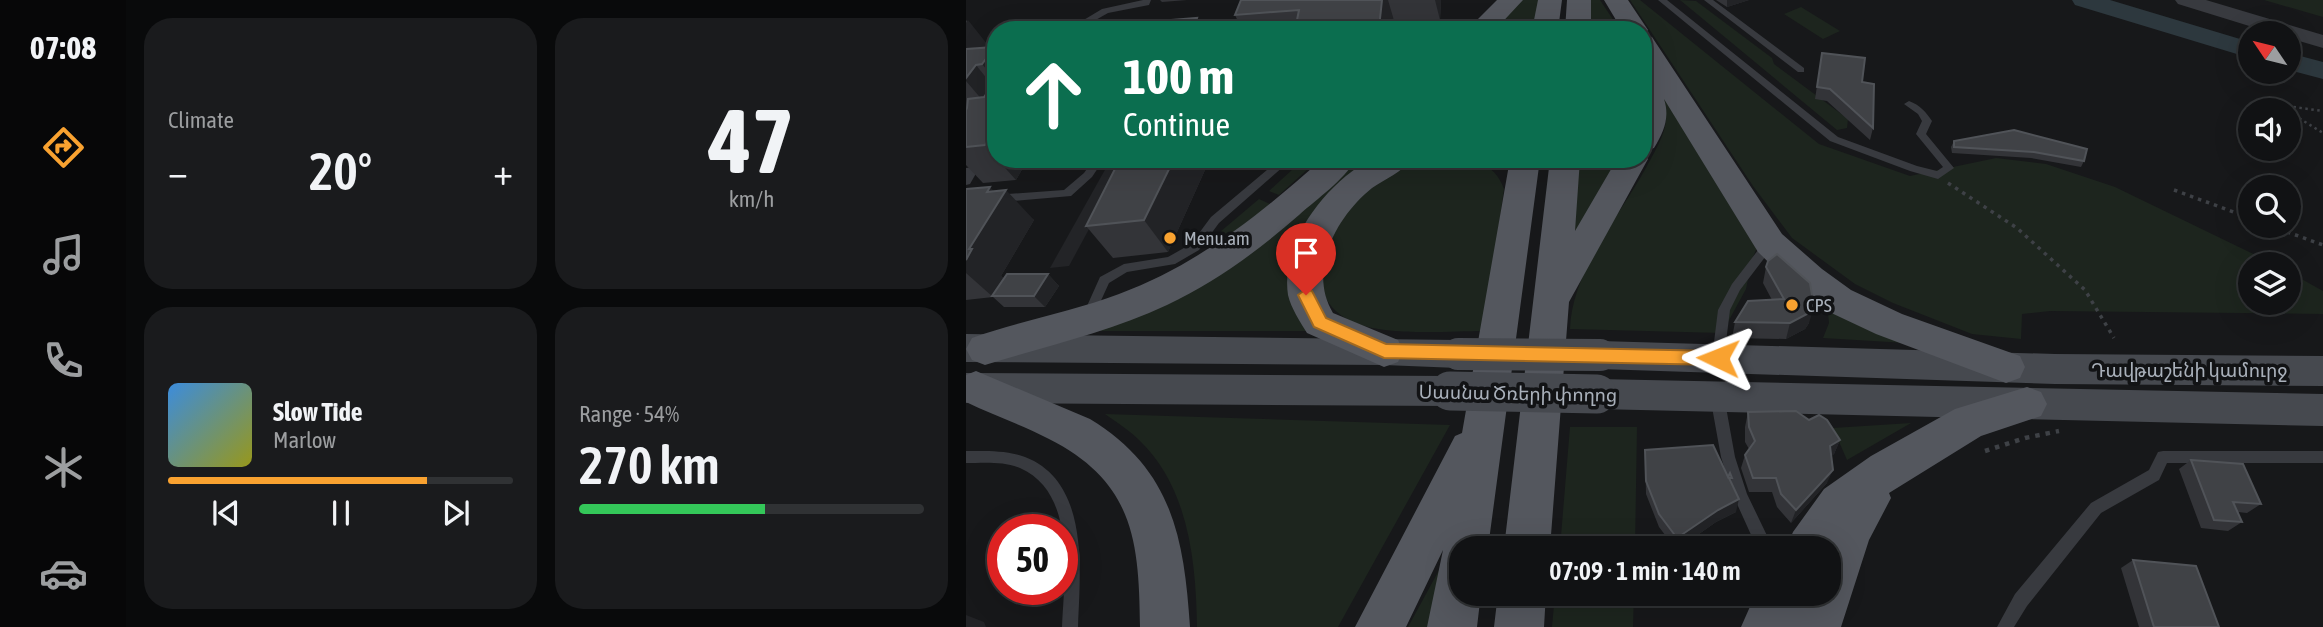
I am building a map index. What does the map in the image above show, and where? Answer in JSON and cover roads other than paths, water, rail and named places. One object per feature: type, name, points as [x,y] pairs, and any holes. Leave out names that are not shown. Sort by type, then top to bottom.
[{"type":"main road","points":[[1489,21],[1511,0]]},
{"type":"main road","points":[[1546,21],[1550,0]]},
{"type":"main road","points":[[1578,21],[1579,0]]},
{"type":"main road","points":[[1616,0],[1629,21]]},
{"type":"main road","points":[[1652,57],[1770,243],[1809,279],[1838,300],[1889,324],[2006,367]]},
{"type":"main road","points":[[1652,101],[1652,126]]},
{"type":"main road","points":[[1311,187],[1331,168]]},
{"type":"main road","points":[[973,368],[1088,318],[1153,296],[1186,278],[1233,249],[1337,168]]},
{"type":"main road","points":[[1379,168],[1347,194],[1320,226],[1308,260],[1306,295],[1320,323],[1384,351]]},
{"type":"main road","points":[[1504,168],[1513,179],[1518,203]]},
{"type":"main road","points":[[1467,536],[1524,168]]},
{"type":"main road","points":[[1528,536],[1564,168]]},
{"type":"main road","points":[[1550,306],[1628,168]]},
{"type":"main road","name":"Սասնա Ծռերի փողոց","points":[[973,368],[1384,351],[2055,369]]},
{"type":"main road","points":[[973,368],[1107,452],[1129,480],[1151,520],[1161,556],[1165,627]]},
{"type":"main road","name":"Սասնա Ծռերի փողոց","points":[[973,368],[1450,391],[2027,404],[2067,418]]},
{"type":"main road","name":"Դավթաշենի կամուրջ","points":[[2055,369],[2323,372]]},
{"type":"main road","points":[[1817,536],[1840,504],[1885,470],[1969,422],[2027,404]]},
{"type":"main road","name":"Դավթաշենի կամուրջ","points":[[2067,418],[2323,410]]},
{"type":"main road","points":[[1380,627],[1485,420]]},
{"type":"main road","points":[[1841,554],[1850,530],[1885,470]]},
{"type":"main road","points":[[1452,627],[1455,606]]},
{"type":"main road","points":[[1519,627],[1521,606]]},
{"type":"main road","points":[[1766,627],[1775,606]]},
{"type":"main road","points":[[1816,627],[1822,606]]},
{"type":"street","points":[[2185,0],[2323,42]]},
{"type":"lane","points":[[1087,21],[1105,11],[1146,3],[1147,0]]},
{"type":"lane","points":[[1662,0],[1834,139],[1913,170],[1938,176],[1949,167],[1921,134],[1927,121],[1921,112],[1909,104]]},
{"type":"lane","points":[[1708,0],[1801,71]]},
{"type":"lane","points":[[966,181],[972,167]]},
{"type":"lane","points":[[966,201],[1067,193],[1092,168]]},
{"type":"lane","points":[[1088,318],[1104,280],[1124,268],[1171,261],[1195,247],[1215,220],[1276,168]]},
{"type":"lane","points":[[1718,358],[1724,310],[1736,287],[1770,243]]},
{"type":"lane","points":[[1717,396],[1728,457],[1740,495],[1759,536]]},
{"type":"lane","points":[[966,457],[1004,457],[1026,463],[1041,471],[1055,489],[1072,545],[1070,627]]},
{"type":"lane","points":[[2005,627],[2021,600],[2096,508],[2154,475],[2163,457],[2323,457]]},
{"type":"waterway","points":[[2084,0],[2238,46]]},
{"type":"waterway","points":[[2301,65],[2323,71]]},
{"type":"place","name":"Menu.am","points":[[1170,238]]},
{"type":"place","name":"CPS","points":[[1792,305]]}]
